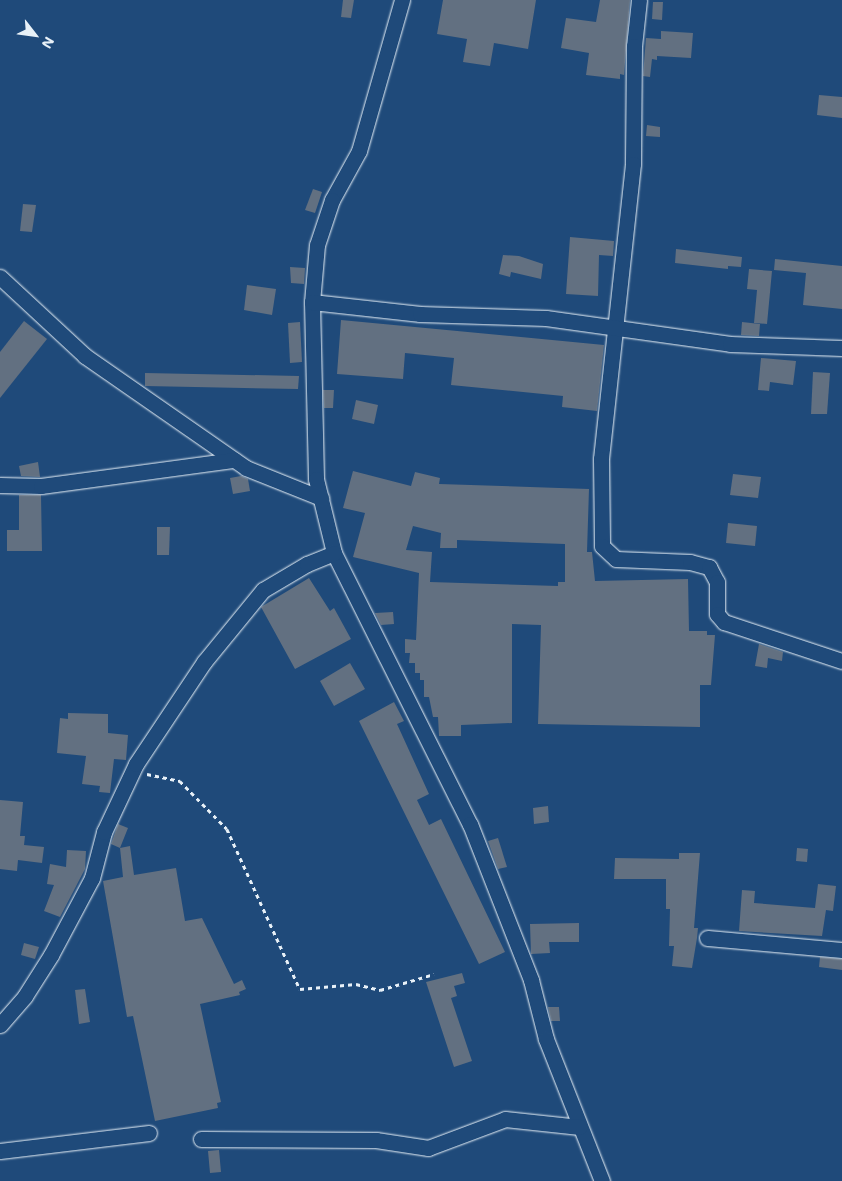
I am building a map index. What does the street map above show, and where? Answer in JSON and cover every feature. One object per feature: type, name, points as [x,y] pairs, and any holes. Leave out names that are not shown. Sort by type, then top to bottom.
[{"type":"street","points":[[402,0],[359,151],[322,224],[317,245],[312,302],[314,463],[334,553],[470,824],[531,980],[546,1038],[602,1181]]},
{"type":"street","points":[[639,0],[634,46],[634,164],[601,459],[602,546],[616,559],[690,562],[709,567],[717,582],[717,614],[724,622],[842,661]]},
{"type":"street","points":[[0,277],[85,356],[234,460],[246,468],[321,498]]},
{"type":"street","points":[[312,302],[420,314],[546,318],[730,344],[842,348]]},
{"type":"street","points":[[0,485],[41,486],[234,460]]},
{"type":"street","points":[[0,1025],[25,996],[52,955],[92,878],[104,832],[133,771],[204,662],[264,590],[307,564],[334,553]]},
{"type":"street","points":[[707,938],[842,950]]},
{"type":"street","points":[[201,1139],[376,1140],[428,1148],[504,1119],[580,1127]]},
{"type":"street","points":[[0,1151],[149,1133]]},
{"type":"path","points":[[133,771],[180,780],[227,829],[300,989],[356,984],[380,990],[434,974]]},
{"type":"building","points":[[343,0],[354,0],[351,18],[341,17]]},
{"type":"building","points":[[443,0],[536,0],[528,49],[494,43],[490,66],[463,62],[467,39],[437,34]]},
{"type":"building","points":[[600,0],[630,0],[624,75],[620,74],[620,79],[586,75],[589,53],[561,48],[566,18],[596,22]]},
{"type":"building","points":[[653,2],[663,2],[662,20],[652,19]]},
{"type":"building","points":[[661,31],[693,33],[691,58],[657,56],[657,60],[652,59],[650,77],[643,76],[646,38],[661,39]]},
{"type":"building","points":[[819,95],[842,97],[842,118],[817,115]]},
{"type":"building","points":[[647,125],[660,127],[660,137],[646,136]]},
{"type":"building","points":[[313,189],[322,192],[315,213],[305,210]]},
{"type":"building","points":[[23,204],[36,205],[32,232],[20,231]]},
{"type":"building","points":[[570,237],[614,241],[613,256],[599,255],[598,296],[566,294]]},
{"type":"building","points":[[676,249],[742,257],[741,267],[728,266],[728,269],[675,263]]},
{"type":"building","points":[[503,255],[519,256],[543,264],[541,279],[511,272],[510,277],[499,274]]},
{"type":"building","points":[[775,259],[842,266],[842,309],[803,305],[806,273],[774,270]]},
{"type":"building","points":[[290,267],[305,268],[304,284],[291,283]]},
{"type":"building","points":[[749,269],[772,271],[767,324],[754,323],[757,290],[747,289]]},
{"type":"building","points":[[247,285],[276,289],[272,315],[244,310]]},
{"type":"building","points":[[341,320],[604,345],[597,411],[562,407],[563,396],[451,385],[454,358],[405,353],[403,379],[337,374]]},
{"type":"building","points":[[24,321],[47,339],[0,398],[0,352]]},
{"type":"building","points":[[300,322],[302,362],[290,363],[288,323]]},
{"type":"building","points":[[742,322],[760,324],[759,336],[741,335]]},
{"type":"building","points":[[761,358],[796,361],[793,385],[770,382],[769,391],[758,390]]},
{"type":"building","points":[[813,372],[830,373],[827,414],[811,414]]},
{"type":"building","points":[[145,373],[299,376],[298,389],[145,386]]},
{"type":"building","points":[[323,390],[334,390],[333,408],[324,408]]},
{"type":"building","points":[[356,400],[378,405],[374,424],[352,419]]},
{"type":"building","points":[[38,462],[40,477],[21,476],[19,466]]},
{"type":"building","points":[[353,471],[411,486],[415,472],[440,478],[439,484],[589,489],[587,552],[592,552],[595,581],[688,579],[689,631],[707,631],[707,635],[715,635],[711,685],[700,685],[700,727],[538,724],[541,625],[512,624],[512,723],[461,725],[461,736],[439,736],[438,717],[433,717],[429,697],[424,697],[424,680],[420,680],[420,673],[415,673],[415,663],[409,663],[410,653],[405,653],[405,639],[416,640],[419,573],[353,557],[365,513],[343,508]],"holes":[[[413,526],[441,533],[440,548],[457,548],[457,540],[565,544],[565,582],[558,582],[558,586],[430,582],[432,552],[406,550]]]},
{"type":"building","points":[[733,474],[761,477],[758,498],[730,495]]},
{"type":"building","points":[[241,476],[248,479],[250,491],[233,494],[230,478]]},
{"type":"building","points":[[19,495],[41,495],[42,551],[7,551],[7,530],[19,530]]},
{"type":"building","points":[[728,523],[757,526],[755,546],[726,543]]},
{"type":"building","points":[[157,527],[170,527],[169,555],[157,555]]},
{"type":"building","points":[[309,578],[330,611],[334,608],[351,639],[295,669],[261,607]]},
{"type":"building","points":[[393,612],[394,624],[381,625],[375,613]]},
{"type":"building","points":[[759,644],[783,652],[782,661],[768,658],[767,668],[755,666]]},
{"type":"building","points":[[350,663],[365,689],[334,706],[320,681]]},
{"type":"building","points":[[394,702],[404,721],[397,724],[429,794],[417,800],[429,825],[441,819],[505,952],[479,964],[359,721]]},
{"type":"building","points":[[68,713],[108,714],[108,733],[128,735],[126,760],[114,759],[110,793],[99,792],[100,786],[82,784],[86,756],[57,753],[60,718],[68,719]]},
{"type":"building","points":[[0,800],[23,802],[20,836],[25,836],[24,845],[44,847],[42,863],[18,860],[17,871],[0,869]]},
{"type":"building","points":[[548,806],[549,822],[534,824],[533,808]]},
{"type":"building","points":[[118,824],[128,828],[120,848],[111,844]]},
{"type":"building","points":[[498,838],[507,867],[498,869],[488,841]]},
{"type":"building","points":[[130,846],[134,875],[176,868],[185,921],[202,918],[234,984],[242,980],[246,989],[239,992],[240,995],[200,1004],[221,1102],[217,1103],[218,1108],[155,1121],[133,1016],[127,1017],[103,881],[123,877],[120,848]]},
{"type":"building","points":[[797,848],[808,849],[807,862],[796,861]]},
{"type":"building","points":[[67,850],[86,851],[85,869],[60,917],[44,911],[54,885],[47,884],[50,864],[66,867]]},
{"type":"building","points":[[679,853],[700,853],[694,928],[698,928],[692,968],[672,966],[674,946],[669,946],[670,909],[666,909],[666,879],[614,879],[615,858],[679,859]]},
{"type":"building","points":[[818,884],[836,886],[833,911],[826,910],[822,936],[739,931],[742,890],[755,891],[754,903],[815,908]]},
{"type":"building","points":[[579,923],[579,942],[549,942],[550,953],[531,954],[530,924]]},
{"type":"building","points":[[24,943],[39,947],[35,959],[21,955]]},
{"type":"building","points":[[820,957],[842,959],[842,970],[819,967]]},
{"type":"building","points":[[462,973],[465,983],[454,986],[457,996],[451,998],[472,1061],[454,1067],[426,982]]},
{"type":"building","points":[[85,989],[90,1022],[79,1024],[75,990]]},
{"type":"building","points":[[548,1007],[559,1007],[560,1021],[551,1021]]},
{"type":"building","points":[[219,1150],[221,1172],[210,1173],[208,1151]]}]
